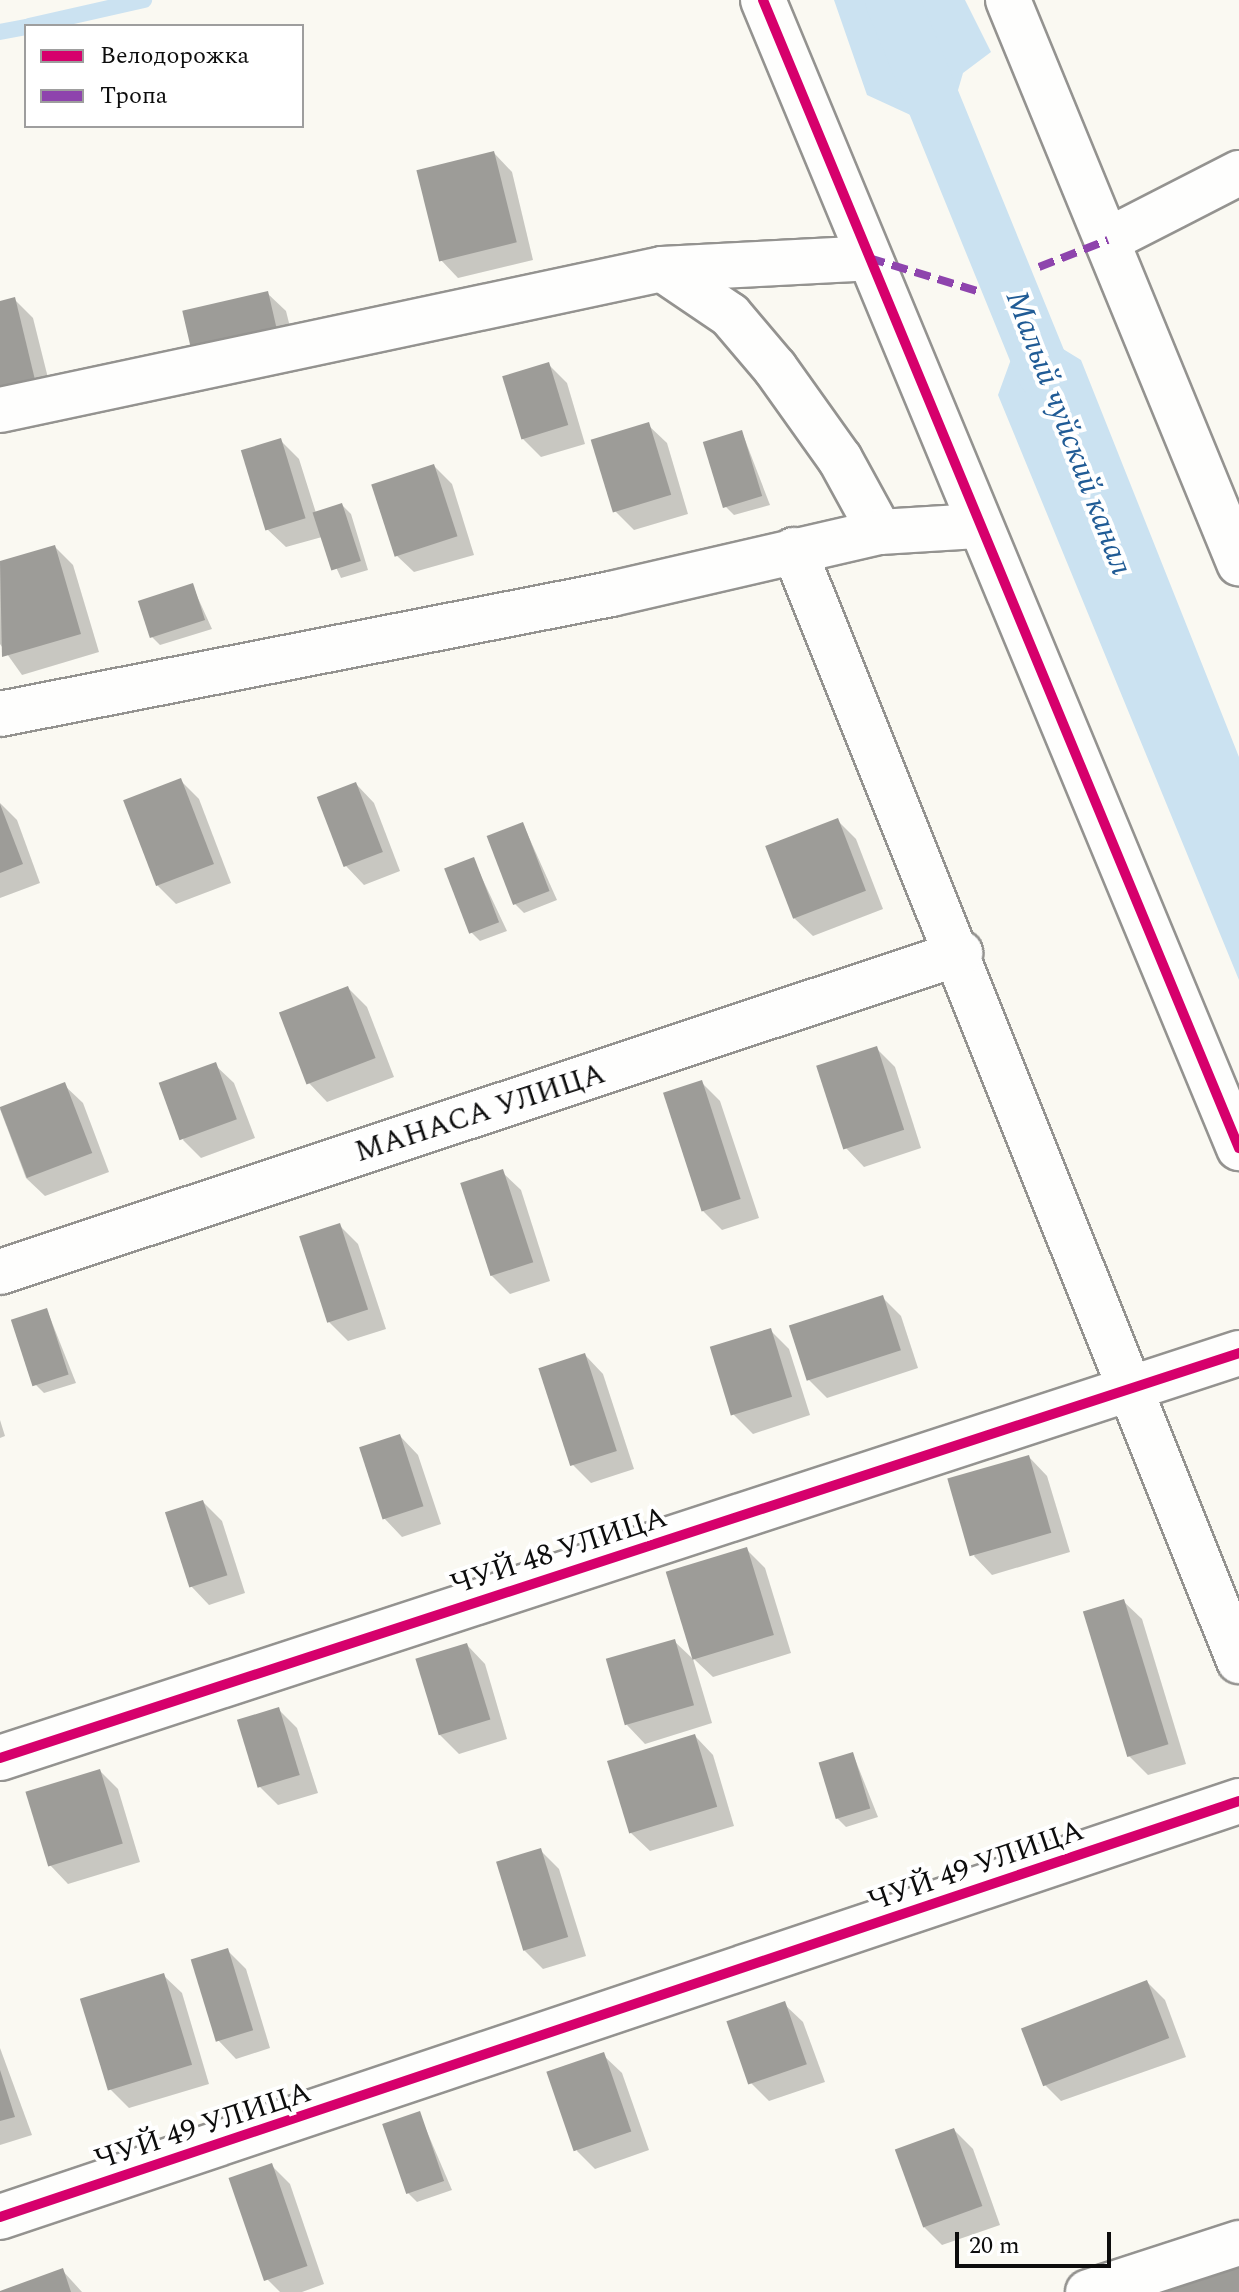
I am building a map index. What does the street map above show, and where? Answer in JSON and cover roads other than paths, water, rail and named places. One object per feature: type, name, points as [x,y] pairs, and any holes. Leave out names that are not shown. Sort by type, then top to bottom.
[{"type":"street","points":[[763,0],[977,526],[1239,1148]]},
{"type":"street","points":[[1008,0],[1230,521],[1239,563]]},
{"type":"street","points":[[1108,240],[1239,173]]},
{"type":"street","points":[[0,410],[662,269],[869,258]]},
{"type":"street","points":[[662,269],[730,315],[775,368],[880,532]]},
{"type":"street","points":[[0,714],[611,594],[880,532],[977,526]]},
{"type":"street","points":[[794,550],[879,771],[960,953],[1239,1661]]},
{"type":"street","name":"МАНАСА УЛИЦА","points":[[0,1272],[960,953]]},
{"type":"street","name":"ЧУЙ 48 УЛИЦА","points":[[0,1758],[1239,1353]]},
{"type":"street","name":"ЧУЙ 49 УЛИЦА","points":[[0,2217],[565,2033],[1239,1801]]},
{"type":"street","points":[[1088,2292],[1239,2243]]},
{"type":"water","points":[[834,0],[965,0],[991,52],[963,73],[956,97],[991,189],[958,202],[917,118],[867,95]]},
{"type":"water","points":[[1033,297],[1050,341],[1081,360],[1239,757],[1239,980],[998,395],[1014,351],[1001,307]]},
{"type":"waterway","points":[[38,24],[144,0]]},
{"type":"waterway","name":"Малый чуйский канал","points":[[892,0],[1044,372]]},
{"type":"waterway","points":[[0,32],[24,27]]}]
